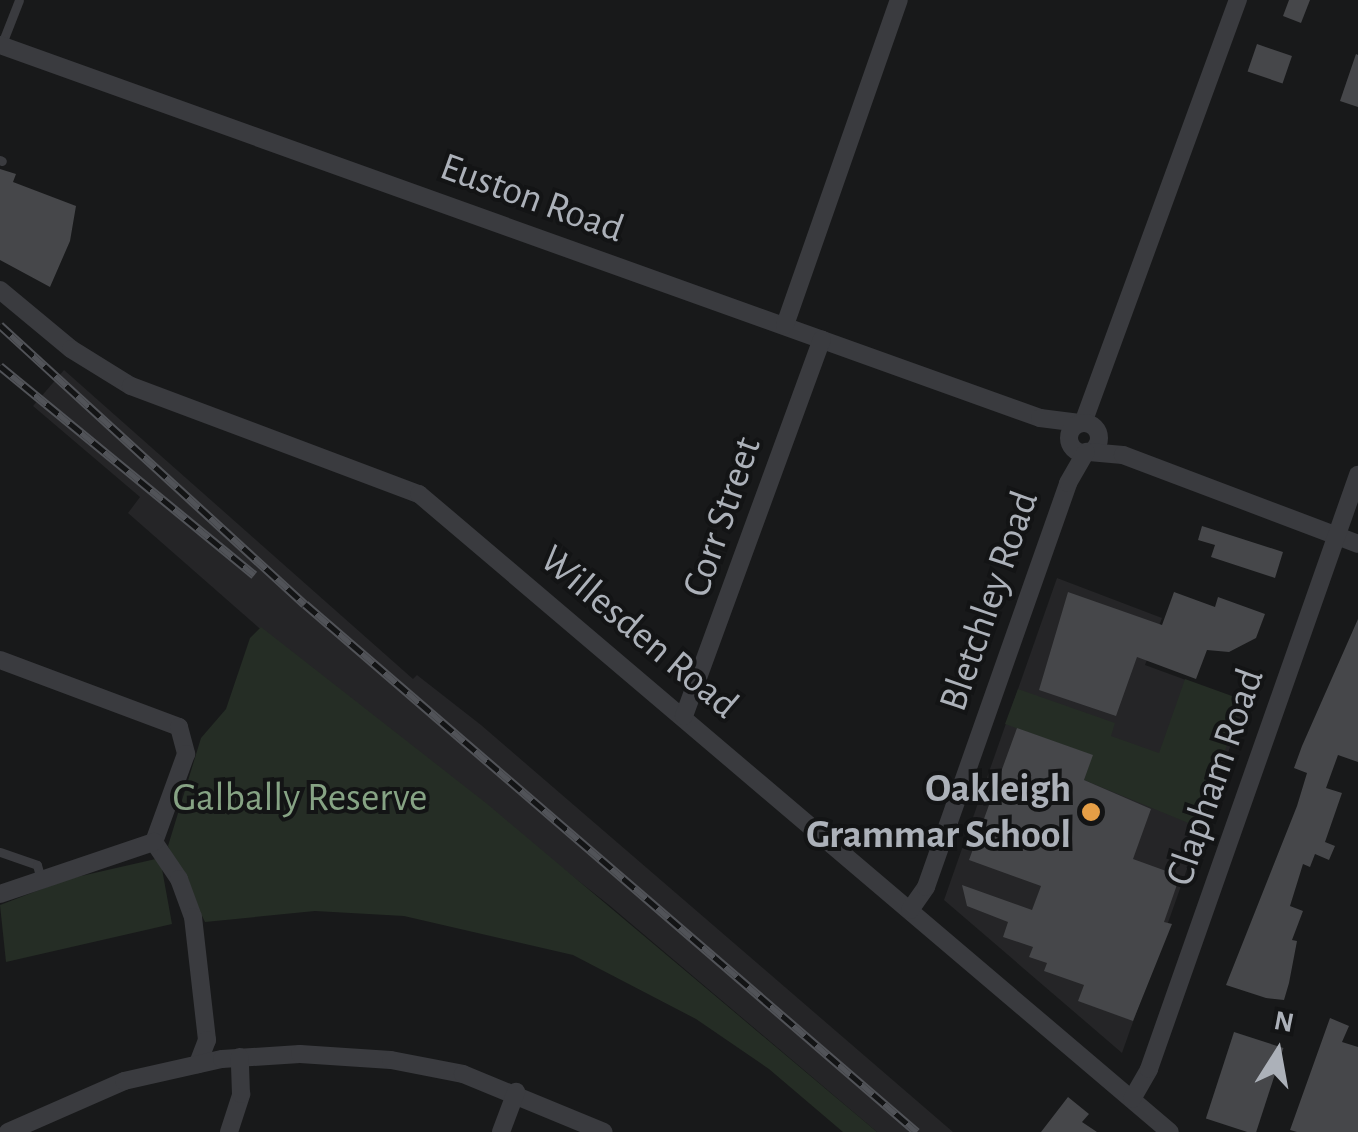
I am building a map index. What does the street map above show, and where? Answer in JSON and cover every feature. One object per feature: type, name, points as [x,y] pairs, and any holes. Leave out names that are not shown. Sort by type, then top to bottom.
[{"type":"street","points":[[784,326],[899,0]]},
{"type":"street","points":[[1079,449],[1238,0]]},
{"type":"street","name":"Euston Road","points":[[0,46],[1040,418],[1089,427]]},
{"type":"street","name":"Willesden Road","points":[[0,290],[85,360],[131,386],[420,494],[1170,1132]]},
{"type":"street","name":"Corr Street","points":[[684,716],[822,339]]},
{"type":"street","name":"Euston Road","points":[[1040,418],[1079,449]]},
{"type":"street","points":[[1079,449],[1070,432],[1089,427]]},
{"type":"street","points":[[1089,427],[1123,456]]},
{"type":"street","points":[[1079,449],[1123,456],[1358,544]]},
{"type":"street","name":"Bletchley Road","points":[[910,910],[926,887],[1079,449]]},
{"type":"street","name":"Clapham Road","points":[[1132,1099],[1149,1069],[1358,475]]},
{"type":"street","points":[[0,660],[179,728],[186,754],[154,842]]},
{"type":"street","points":[[0,894],[154,842]]},
{"type":"street","points":[[154,842],[180,878],[193,916],[206,1040],[198,1064]]},
{"type":"street","points":[[229,1132],[242,1094],[240,1058]]},
{"type":"street","points":[[8,1132],[124,1081],[240,1058],[392,1060],[516,1092],[604,1132]]},
{"type":"street","points":[[501,1132],[516,1092]]},
{"type":"lane","points":[[0,46],[19,0]]},
{"type":"lane","points":[[0,852],[37,866],[41,879]]},
{"type":"shaded area","points":[[64,370],[413,679],[417,675],[481,725],[953,1132],[877,1132],[609,905],[274,641],[128,513],[140,497],[33,406]]},
{"type":"shaded area","name":"Oakleigh Grammar School","points":[[1057,578],[1162,618],[1145,665],[1246,702],[1122,1053],[944,900]]},
{"type":"green space","name":"Galbally Reserve","points":[[261,627],[486,803],[877,1132],[843,1132],[769,1069],[696,1019],[573,955],[404,916],[315,911],[205,922],[168,846],[201,738],[226,709],[250,638]]},
{"type":"green space","points":[[1185,679],[1243,700],[1198,827],[1084,780],[1092,755],[1005,724],[1018,689],[1115,723],[1111,736],[1159,753]]},
{"type":"green space","points":[[160,858],[172,924],[6,962],[0,905],[68,879]]},
{"type":"building","points":[[1289,0],[1310,0],[1301,23],[1283,16]]},
{"type":"building","points":[[1257,44],[1292,56],[1283,83],[1248,71]]},
{"type":"building","points":[[1358,55],[1358,107],[1340,101]]},
{"type":"building","points":[[0,169],[16,174],[13,182],[76,206],[70,241],[50,287],[0,260]]},
{"type":"building","points":[[1202,526],[1283,552],[1275,578],[1211,557],[1215,545],[1198,540]]},
{"type":"building","points":[[1068,592],[1162,625],[1174,592],[1215,607],[1218,597],[1265,614],[1256,638],[1229,652],[1207,650],[1196,679],[1137,657],[1116,716],[1039,690]]},
{"type":"building","points":[[1358,619],[1358,762],[1338,755],[1326,788],[1342,793],[1325,842],[1335,846],[1329,860],[1315,854],[1310,867],[1303,864],[1290,906],[1303,911],[1292,940],[1297,941],[1289,983],[1284,1000],[1266,998],[1226,985],[1297,806],[1307,773],[1294,768]]},
{"type":"building","points":[[1017,728],[1093,755],[1084,780],[1151,809],[1133,859],[1180,876],[1164,922],[1172,924],[1133,1021],[1078,1001],[1084,985],[1044,971],[1047,963],[1029,957],[1033,947],[1003,937],[1008,922],[967,906],[962,885],[1032,910],[1041,886],[969,860]]},
{"type":"building","points":[[1330,1018],[1349,1026],[1342,1042],[1358,1047],[1358,1132],[1290,1130]]},
{"type":"building","points":[[1234,1032],[1283,1048],[1256,1132],[1206,1119]]},
{"type":"building","points":[[1068,1097],[1089,1114],[1082,1122],[1097,1132],[1041,1132]]},
{"type":"railway","points":[[0,325],[305,604],[917,1132]]},
{"type":"railway","points":[[0,366],[254,575]]},
{"type":"place","name":"Oakleigh Grammar School","points":[[1091,812]]}]
